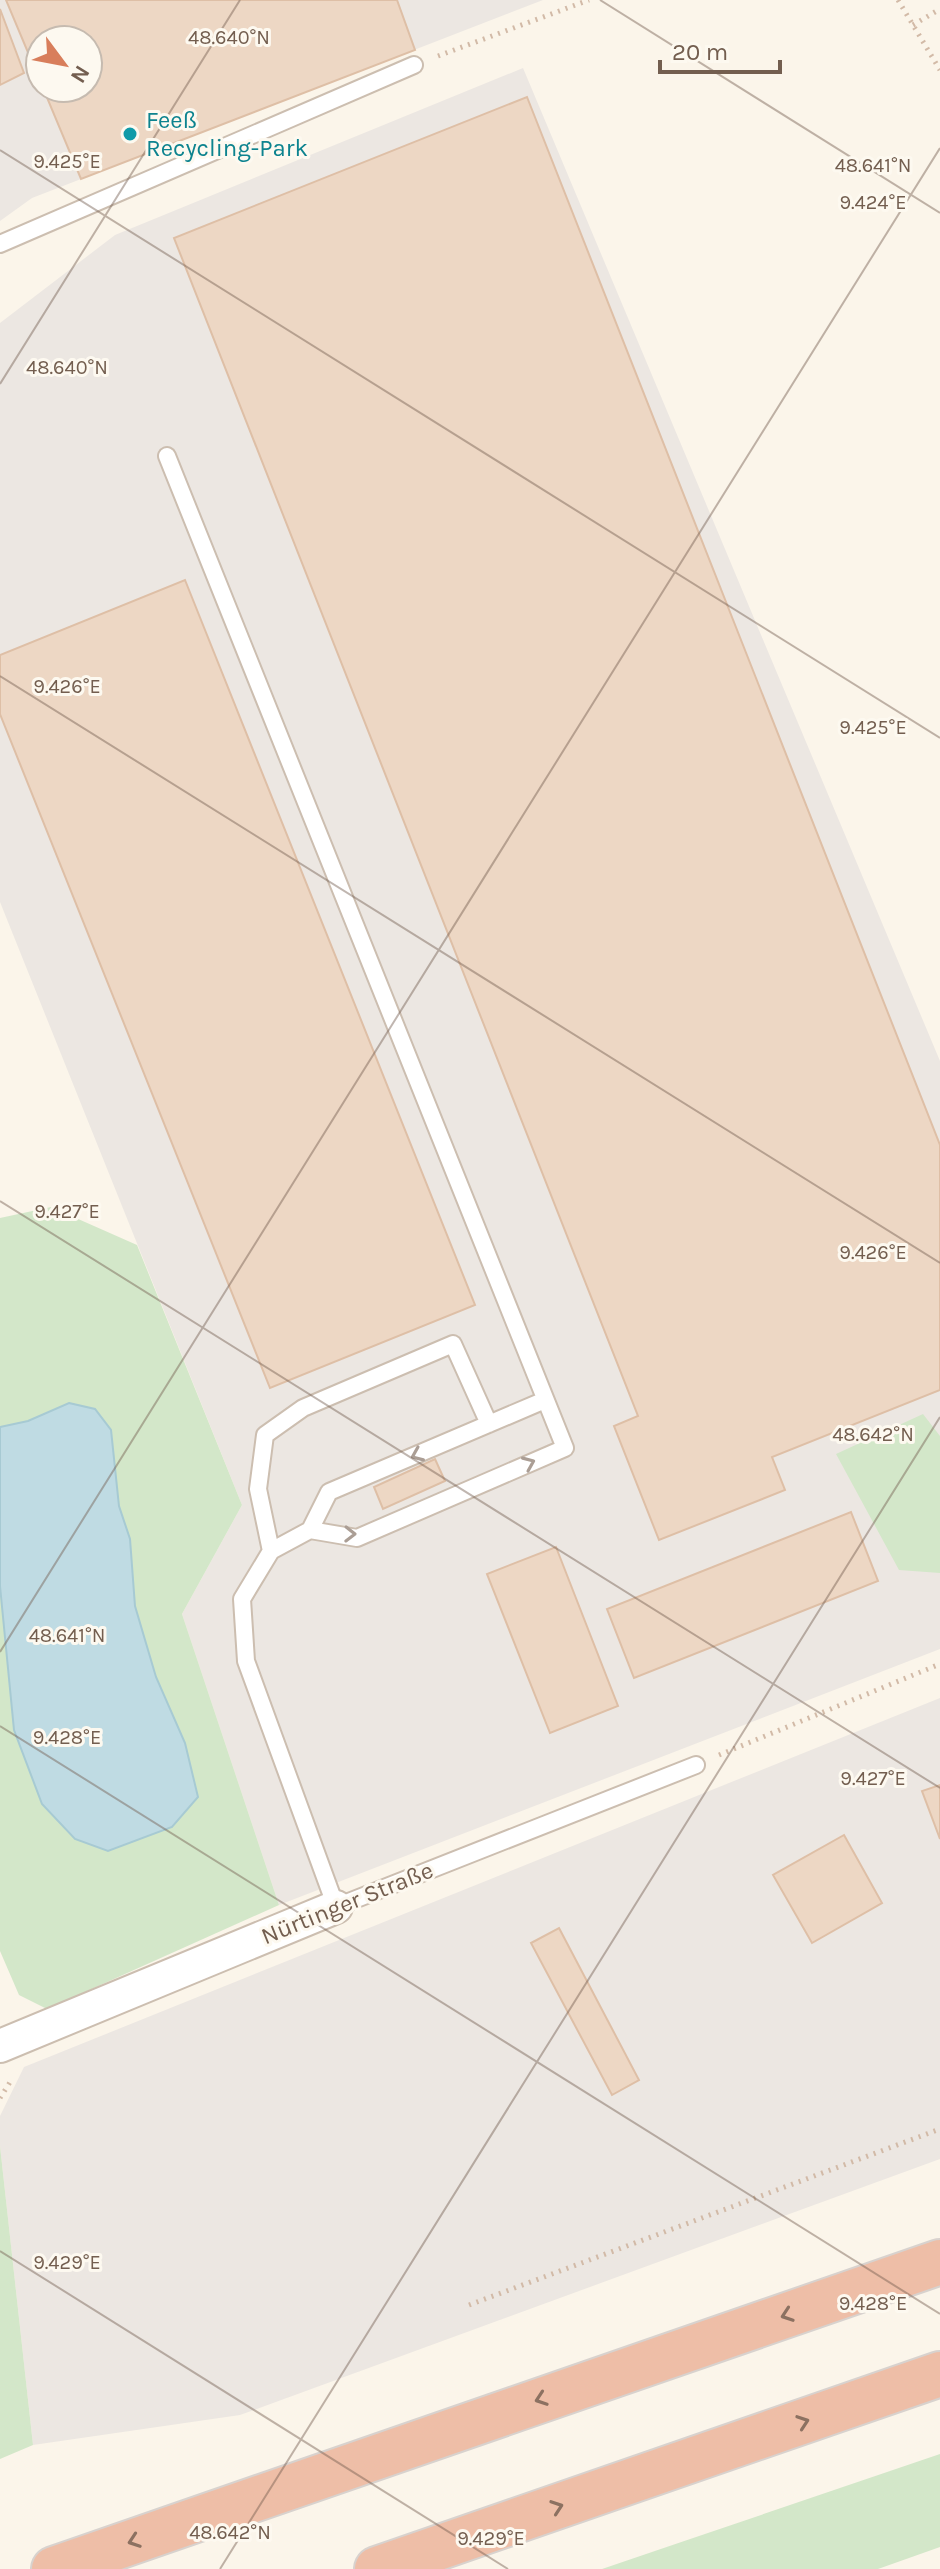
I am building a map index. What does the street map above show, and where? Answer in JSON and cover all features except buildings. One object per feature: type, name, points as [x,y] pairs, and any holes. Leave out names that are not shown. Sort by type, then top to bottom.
[{"type":"highway","points":[[54,2569],[940,2262]]},
{"type":"highway","points":[[377,2569],[940,2374]]},
{"type":"street","name":"Nürtinger Straße","points":[[1,2041],[336,1907]]},
{"type":"lane","points":[[0,244],[414,65]]},
{"type":"lane","points":[[167,456],[565,1448],[357,1538],[310,1530]]},
{"type":"lane","points":[[271,1551],[258,1489],[265,1435],[303,1408],[453,1344],[489,1424]]},
{"type":"lane","points":[[336,1907],[246,1661],[242,1599],[271,1551],[310,1530],[329,1492],[545,1400]]},
{"type":"lane","name":"Nürtinger Straße","points":[[336,1907],[696,1765]]},
{"type":"path","points":[[414,65],[589,0]]},
{"type":"path","points":[[898,0],[940,70]]},
{"type":"path","points":[[913,25],[940,9]]},
{"type":"path","points":[[696,1765],[940,1664]]},
{"type":"path","points":[[469,2305],[940,2129]]},
{"type":"shaded area","name":"Feeß Recycling-Park","points":[[0,0],[543,0],[32,198],[0,221]]},
{"type":"shaded area","points":[[523,68],[940,1061],[940,1649],[279,1905],[182,1614],[242,1505],[0,902],[0,323],[115,235]]},
{"type":"shaded area","points":[[940,1698],[940,2159],[240,2415],[33,2445],[0,2146],[0,2116],[24,2067]]},
{"type":"green space","points":[[51,1207],[137,1245],[242,1505],[182,1614],[279,1905],[47,2009],[19,1995],[0,1951],[0,1587],[14,1730],[185,1743],[156,1677],[135,1606],[130,1539],[119,1506],[111,1430],[69,1403],[28,1421],[0,1427],[0,1218]]},
{"type":"green space","points":[[923,1414],[940,1436],[940,1573],[899,1570],[836,1454]]},
{"type":"green space","points":[[0,2146],[33,2445],[0,2459]]},
{"type":"green space","points":[[940,2454],[940,2547],[878,2569],[602,2569]]},
{"type":"water","points":[[69,1403],[95,1409],[111,1430],[119,1506],[130,1539],[135,1606],[156,1677],[185,1743],[198,1797],[172,1827],[108,1851],[75,1839],[42,1804],[14,1730],[0,1586],[0,1427],[28,1421]]},
{"type":"place","name":"Feeß Recycling-Park","points":[[130,134]]}]
